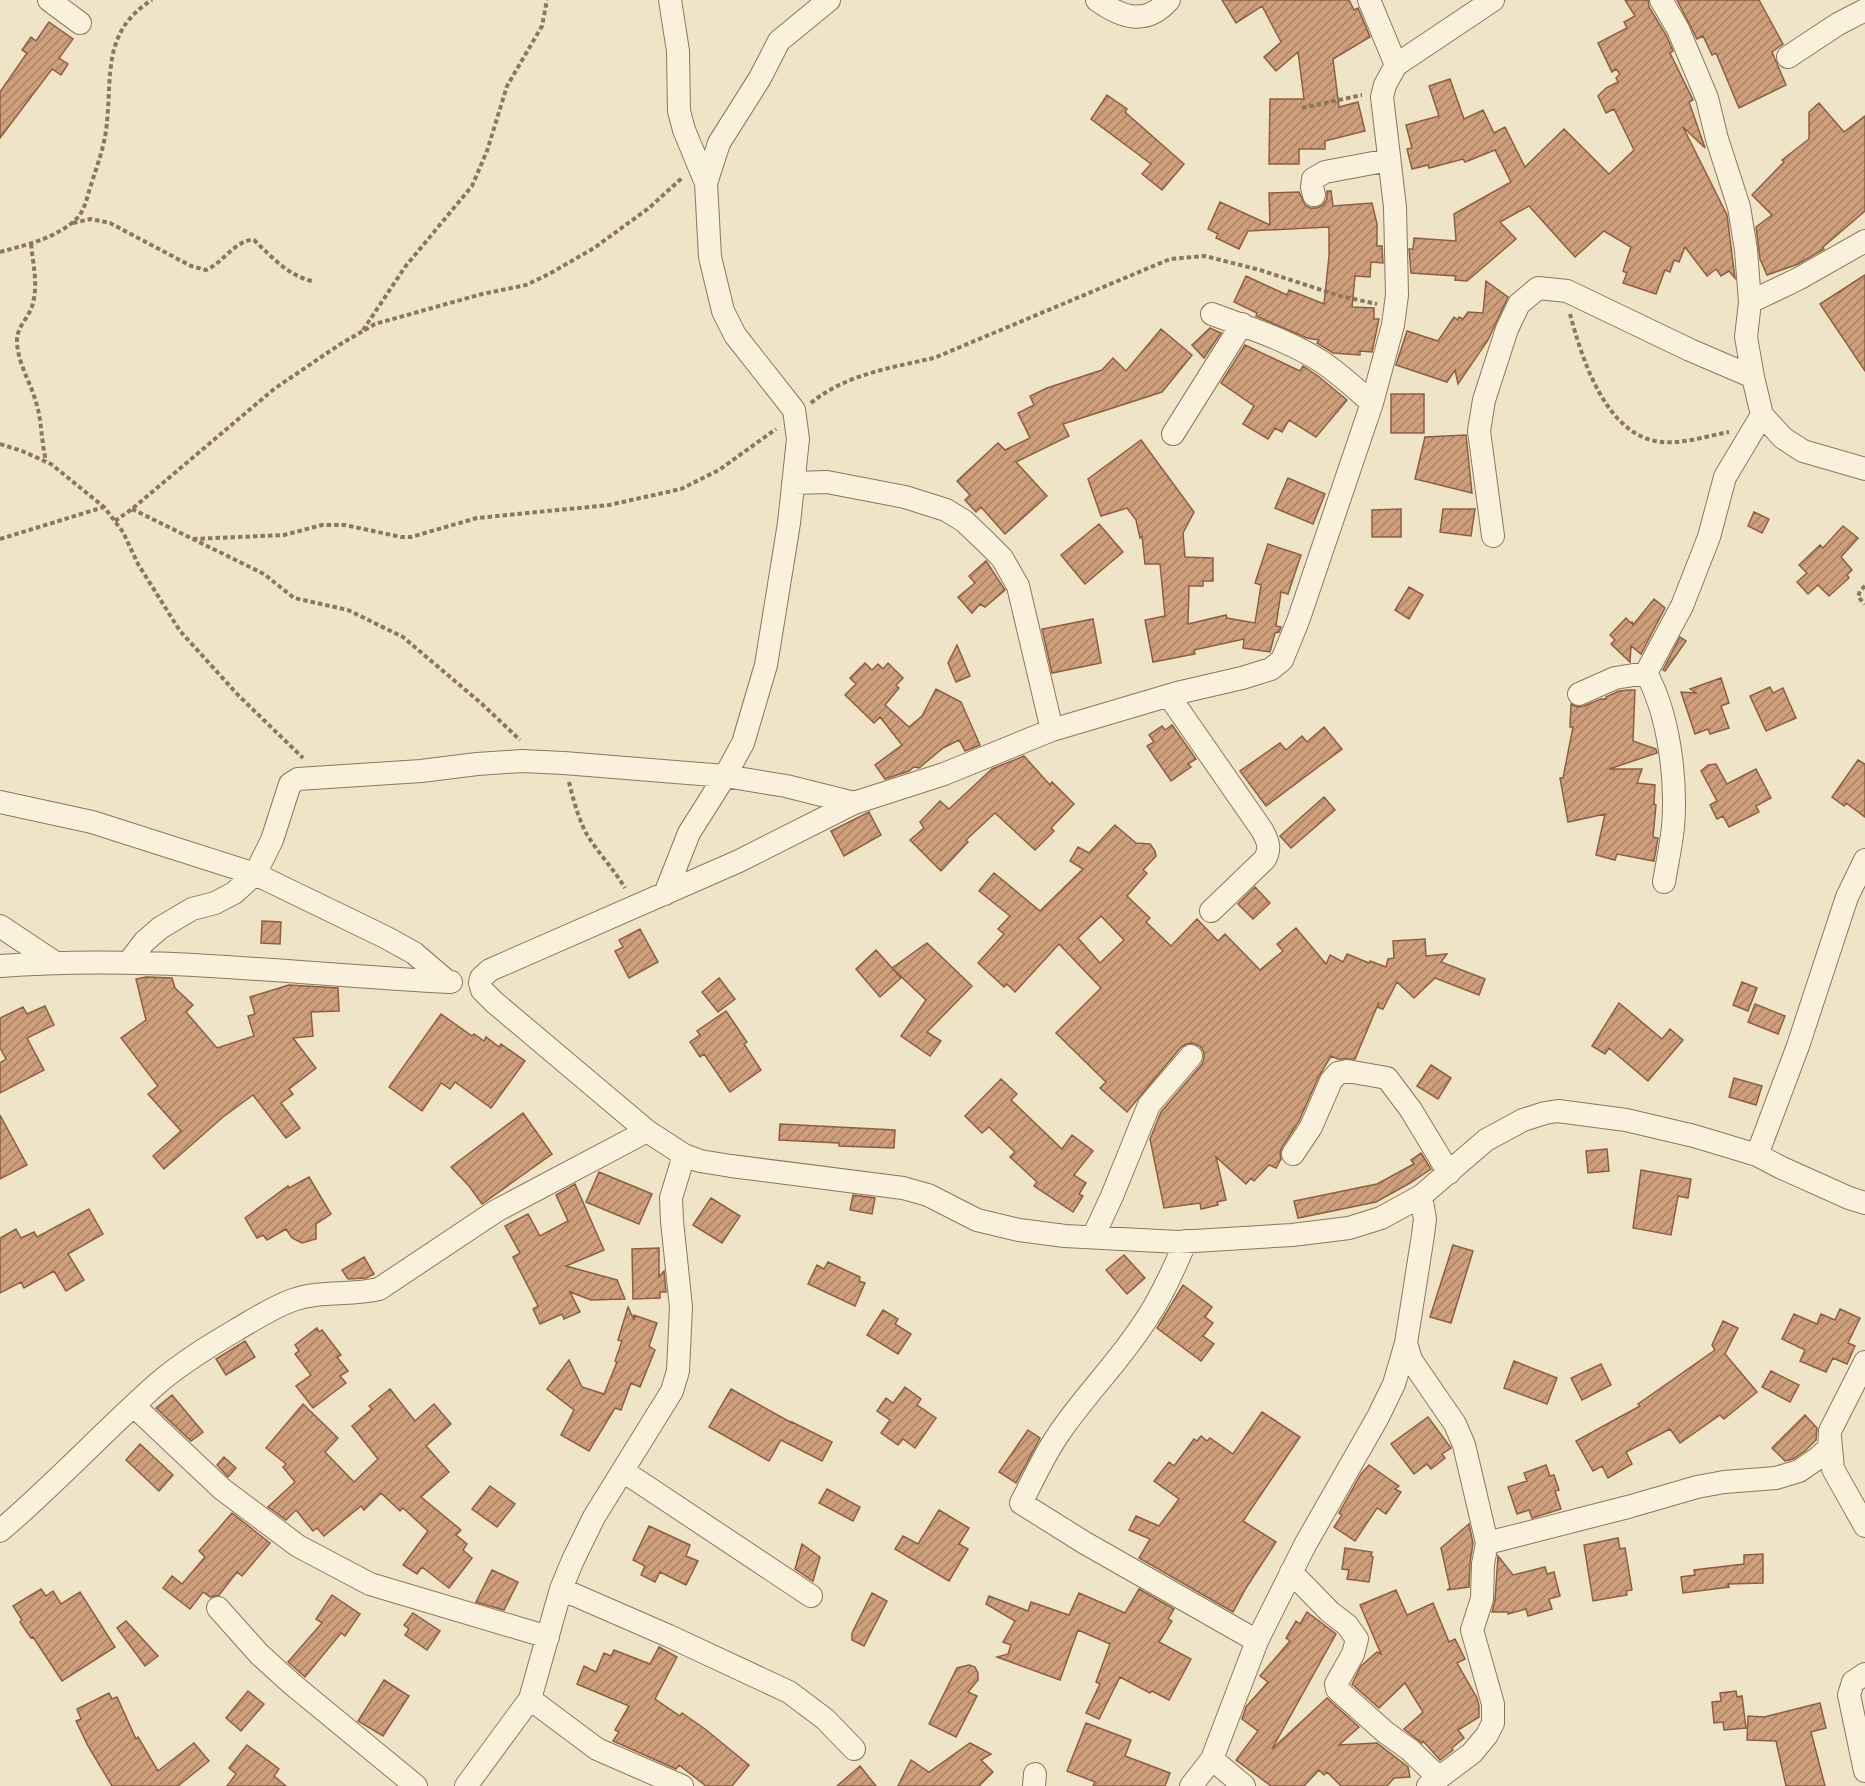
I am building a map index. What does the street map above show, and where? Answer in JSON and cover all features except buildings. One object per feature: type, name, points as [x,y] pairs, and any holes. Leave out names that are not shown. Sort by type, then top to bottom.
[{"type":"street","points":[[49,0],[80,23]]},
{"type":"street","points":[[665,894],[689,832],[725,776],[742,743],[766,665],[789,523],[798,439],[794,410],[735,336],[723,311],[710,257],[703,175],[684,130],[680,111],[678,51],[670,0]]},
{"type":"street","points":[[703,175],[719,143],[760,78],[779,41],[829,0]]},
{"type":"street","points":[[1097,0],[1115,13],[1134,18],[1163,7],[1169,0]]},
{"type":"street","points":[[1370,0],[1396,65]]},
{"type":"street","points":[[1493,0],[1396,65],[1384,90],[1382,97],[1396,217],[1397,278],[1393,325],[1372,403],[1298,621],[1282,660],[1271,669],[1052,730],[944,774],[854,803],[739,861],[490,970],[481,978],[482,990],[647,1131],[684,1155],[700,1161],[731,1166],[903,1188],[928,1195],[977,1220],[1019,1230],[1065,1236],[1186,1241],[1292,1235],[1349,1228],[1381,1218],[1421,1196],[1486,1140],[1523,1120],[1558,1111],[1626,1120],[1694,1136],[1757,1155],[1791,1173],[1865,1203]]},
{"type":"street","points":[[1661,0],[1678,29],[1707,98],[1717,139],[1739,207],[1746,250],[1750,302],[1746,337],[1762,415],[1782,438],[1803,451],[1865,469]]},
{"type":"street","points":[[1788,57],[1838,24],[1865,10]]},
{"type":"street","points":[[1314,195],[1313,179],[1324,172],[1389,160]]},
{"type":"street","points":[[1750,302],[1798,279],[1865,241]]},
{"type":"street","points":[[1493,536],[1479,431],[1484,400],[1507,329],[1519,304],[1538,288],[1567,291],[1690,350],[1753,377]]},
{"type":"street","points":[[1212,314],[1242,324],[1319,360],[1337,372],[1372,403]]},
{"type":"street","points":[[1173,434],[1242,324]]},
{"type":"street","points":[[1646,673],[1682,606],[1709,537],[1725,477],[1762,415]]},
{"type":"street","points":[[793,483],[827,482],[905,497],[946,510],[964,521],[1002,558],[1018,586],[1052,730]]},
{"type":"street","points":[[1579,694],[1615,678],[1646,673]]},
{"type":"street","points":[[1646,673],[1658,699],[1670,757],[1674,800],[1673,827],[1664,882]]},
{"type":"street","points":[[1169,696],[1262,830],[1270,851],[1265,859],[1211,911]]},
{"type":"street","points":[[129,962],[144,942],[160,928],[192,909],[215,903],[234,893],[255,874],[272,840],[290,784],[298,778],[421,771],[522,761],[725,776],[786,786],[854,803]]},
{"type":"street","points":[[0,802],[92,822],[255,874],[414,953],[448,982]]},
{"type":"street","points":[[1757,1155],[1798,1046],[1847,897],[1865,860]]},
{"type":"street","points":[[0,926],[54,962]]},
{"type":"street","points":[[0,966],[54,962],[129,962],[480,983]]},
{"type":"street","points":[[1093,1237],[1149,1105],[1191,1056]]},
{"type":"street","points":[[1293,1154],[1311,1127],[1331,1081],[1338,1073],[1347,1071],[1387,1078],[1411,1110],[1449,1173]]},
{"type":"street","points":[[0,1531],[32,1504],[158,1383],[206,1348],[273,1309],[294,1300],[322,1293],[364,1293],[379,1289],[496,1211],[647,1131]]},
{"type":"street","points":[[466,1786],[530,1699],[561,1589],[594,1517],[672,1390],[678,1371],[681,1307],[671,1198],[684,1155]]},
{"type":"street","points":[[1191,1786],[1212,1759],[1257,1641],[1291,1572],[1378,1417],[1394,1384],[1406,1343],[1425,1219],[1421,1196]]},
{"type":"street","points":[[1186,1241],[1150,1314],[1057,1436],[1028,1486],[1021,1503],[1085,1543],[1257,1641]]},
{"type":"street","points":[[1291,1572],[1330,1612],[1347,1625],[1357,1640],[1353,1654],[1336,1684],[1337,1689],[1385,1732],[1410,1750],[1434,1782],[1472,1753],[1487,1735],[1493,1723],[1493,1704],[1472,1630],[1482,1599],[1483,1564],[1487,1543],[1464,1445],[1455,1424],[1411,1360],[1406,1343]]},
{"type":"street","points":[[1487,1543],[1697,1487],[1724,1482],[1776,1478],[1799,1471],[1828,1448],[1830,1431],[1865,1362]]},
{"type":"street","points":[[135,1406],[222,1489],[298,1546],[370,1584],[548,1637]]},
{"type":"street","points":[[1830,1431],[1833,1469],[1865,1526]]},
{"type":"street","points":[[623,1471],[811,1596]]},
{"type":"street","points":[[561,1589],[789,1692],[825,1719],[854,1749]]},
{"type":"street","points":[[218,1608],[259,1654],[284,1677],[416,1786]]},
{"type":"street","points":[[1865,1674],[1853,1682],[1850,1695],[1865,1771]]},
{"type":"street","points":[[530,1699],[597,1749],[682,1786]]},
{"type":"street","points":[[1212,1759],[1244,1786]]},
{"type":"path","points":[[0,252],[40,242],[72,223],[83,212],[102,153],[112,53],[122,28],[130,17],[152,0]]},
{"type":"path","points":[[362,332],[405,267],[472,186],[487,151],[507,86],[542,26],[547,0]]},
{"type":"path","points":[[1302,108],[1384,90]]},
{"type":"path","points":[[115,521],[274,389],[375,324],[482,294],[526,285],[594,248],[649,208],[680,178],[703,175]]},
{"type":"path","points":[[72,223],[91,219],[110,223],[191,266],[206,270],[215,266],[243,241],[254,240],[282,267],[300,278],[312,281]]},
{"type":"path","points":[[31,244],[36,278],[35,291],[29,314],[23,322],[17,339],[19,356],[36,402],[43,431],[42,447],[46,461]]},
{"type":"path","points":[[193,538],[284,536],[322,525],[345,525],[411,537],[477,518],[609,505],[681,489],[719,471],[815,399],[844,384],[896,367],[934,358],[1170,259],[1205,256],[1260,270],[1340,296],[1395,307]]},
{"type":"path","points":[[1567,291],[1575,335],[1602,401],[1624,426],[1659,442],[1688,440],[1735,431],[1750,435]]},
{"type":"path","points":[[0,444],[46,461],[104,507],[123,532],[138,564],[180,632],[238,695],[290,743],[321,777]]},
{"type":"path","points":[[0,539],[104,507]]},
{"type":"path","points":[[132,509],[264,574],[294,598],[348,610],[403,637],[482,704],[525,745]]},
{"type":"path","points":[[1865,586],[1858,597],[1865,604]]},
{"type":"path","points":[[564,763],[574,804],[587,834],[626,890],[631,908]]}]
